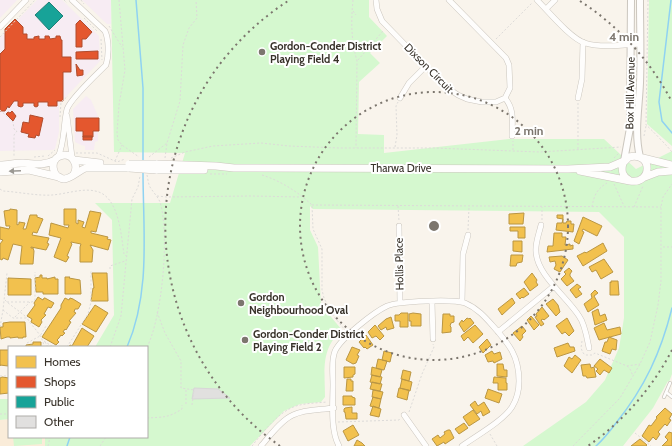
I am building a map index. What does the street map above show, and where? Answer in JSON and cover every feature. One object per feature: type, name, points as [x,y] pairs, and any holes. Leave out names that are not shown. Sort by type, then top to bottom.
[{"type":"main road","points":[[0,165],[48,164],[65,155],[73,159],[76,167],[74,174],[68,178],[60,178],[29,170],[0,172]]},
{"type":"main road","points":[[634,156],[671,168],[645,176],[638,181],[629,180],[622,173],[621,168],[624,161],[629,157],[634,156]]},
{"type":"main road","points":[[641,158],[647,165],[648,169],[645,176]]},
{"type":"main road","points":[[56,159],[53,164],[54,172],[60,178]]},
{"type":"main road","name":"Tharwa Drive","points":[[73,159],[92,163],[129,164],[156,167],[216,166],[234,171],[568,169],[612,166],[624,161]]},
{"type":"main road","name":"Tharwa Drive","points":[[74,174],[79,170],[86,168],[129,164]]},
{"type":"main road","name":"Tharwa Drive","points":[[568,169],[629,180]]},
{"type":"street","points":[[0,27],[26,0]]},
{"type":"street","name":"Dixson Circuit","points":[[376,0],[378,13],[387,26],[454,93],[467,99],[482,102],[496,102],[505,98]]},
{"type":"street","points":[[449,0],[506,58],[509,65],[510,88],[505,98],[512,109],[512,136]]},
{"type":"street","points":[[536,0],[572,35],[583,42],[596,45],[640,44]]},
{"type":"street","points":[[546,9],[555,0]]},
{"type":"street","name":"Box Hill Avenue","points":[[624,161],[630,128],[631,0]]},
{"type":"street","name":"Box Hill Avenue","points":[[640,0],[640,81],[637,146],[641,158]]},
{"type":"street","points":[[56,159],[62,144],[68,107],[106,65],[108,60],[107,36],[105,31],[70,2]]},
{"type":"street","points":[[578,98],[582,79],[583,42]]},
{"type":"street","points":[[400,98],[410,83],[426,66]]},
{"type":"street","points":[[66,113],[73,159]]},
{"type":"street","points":[[541,225],[536,243],[537,262],[544,274],[580,316],[589,348]]},
{"type":"street","name":"Hollis Place","points":[[399,226],[400,303]]},
{"type":"street","points":[[462,302],[463,254],[468,235]]},
{"type":"street","points":[[498,332],[554,286]]},
{"type":"street","points":[[432,302],[433,339]]},
{"type":"street","points":[[339,446],[334,433],[333,364],[335,351],[339,343],[378,312],[388,306],[400,303],[432,302],[462,302],[474,307],[481,312],[498,332],[512,350],[517,360],[519,371],[519,389],[517,398],[509,411],[487,429],[462,446]]},
{"type":"street","points":[[260,446],[284,421],[293,414],[334,408]]},
{"type":"street","points":[[404,415],[426,446]]},
{"type":"lane","points":[[664,397],[670,383]]},
{"type":"lane","points":[[666,392],[672,397]]},
{"type":"path","points":[[0,37],[35,0]]},
{"type":"path","points":[[64,0],[70,2]]},
{"type":"path","points":[[196,0],[197,18],[189,28],[184,45],[180,101],[167,143],[165,161],[185,152],[213,146],[261,143],[289,146],[540,152],[604,147],[625,148]]},
{"type":"path","points":[[353,0],[351,31],[357,61],[356,148]]},
{"type":"path","points":[[494,41],[536,0]]},
{"type":"path","points":[[643,139],[646,125],[648,0]]},
{"type":"path","points":[[353,10],[356,15]]},
{"type":"path","points":[[84,18],[99,33]]},
{"type":"path","points":[[106,25],[110,28],[122,48]]},
{"type":"path","points":[[357,61],[387,26]]},
{"type":"path","points":[[101,36],[101,63]]},
{"type":"path","points":[[60,120],[61,102],[69,95]]},
{"type":"path","points":[[395,148],[397,135],[396,106],[400,98]]},
{"type":"path","points":[[578,98],[578,150]]},
{"type":"path","points":[[0,110],[13,122],[14,129],[17,132],[14,135],[14,159]]},
{"type":"path","points":[[646,125],[649,126],[658,138],[672,152]]},
{"type":"path","points":[[512,136],[513,151]]},
{"type":"path","points":[[151,156],[167,143]]},
{"type":"path","points":[[115,161],[122,145]]},
{"type":"path","points":[[613,160],[620,152],[621,147]]},
{"type":"path","points":[[75,148],[75,153],[97,153],[117,162],[123,159],[129,164]]},
{"type":"path","points":[[209,174],[234,171]]},
{"type":"path","points":[[147,174],[150,186],[160,202],[164,244],[160,298],[154,326],[147,346]]},
{"type":"path","points":[[257,174],[263,175],[283,184],[312,205],[661,207]]},
{"type":"path","points":[[592,207],[593,199],[598,189],[612,181],[624,207]]},
{"type":"path","points":[[573,446],[620,398],[640,364],[650,342],[661,282],[661,207],[664,197],[672,184]]},
{"type":"path","points":[[0,189],[3,191],[50,195],[90,190],[101,193],[108,199],[118,216],[124,254],[126,256]]},
{"type":"path","points":[[156,196],[302,197]]},
{"type":"path","points":[[312,205],[313,229],[322,249],[322,290],[324,298],[332,314],[346,331]]},
{"type":"path","points":[[398,206],[399,226]]},
{"type":"path","points":[[468,235],[469,206]]},
{"type":"path","points":[[541,225],[542,207]]},
{"type":"path","points":[[662,247],[672,247]]},
{"type":"path","points":[[110,269],[110,266],[126,261]]},
{"type":"path","points":[[68,346],[88,314],[91,302],[91,270]]},
{"type":"path","points":[[15,318],[34,300],[35,272]]},
{"type":"path","points":[[0,327],[5,299],[7,273]]},
{"type":"path","points":[[5,299],[10,306],[21,312],[27,318],[47,346]]},
{"type":"path","points":[[7,302],[31,302]]},
{"type":"path","points":[[3,310],[15,318],[27,318]]},
{"type":"path","points":[[157,312],[165,333],[181,361],[181,388],[194,390],[192,404]]},
{"type":"path","points":[[27,343],[40,336],[46,326]]},
{"type":"path","points":[[582,338],[581,348],[583,353],[586,355],[592,355],[595,353],[626,366],[632,373],[633,377]]},
{"type":"path","points":[[337,422],[399,420],[410,411],[422,374],[434,347],[433,339]]},
{"type":"path","points":[[44,341],[44,346]]},
{"type":"path","points":[[44,341],[52,346]]},
{"type":"path","points":[[626,366],[640,364]]},
{"type":"path","points":[[186,389],[186,405]]},
{"type":"path","points":[[252,446],[278,417],[290,409],[303,405],[327,402],[329,400]]},
{"type":"path","points":[[148,418],[172,416],[182,409],[182,405]]},
{"type":"path","points":[[487,429],[497,446]]},
{"type":"path","points":[[635,433],[651,446]]},
{"type":"shaded area","points":[[0,0],[17,0],[0,18]]},
{"type":"shaded area","points":[[37,0],[62,0],[99,36],[100,61],[59,104],[59,132],[55,149],[0,151],[0,38]]},
{"type":"shaded area","points":[[82,0],[111,0],[111,24],[107,24]]},
{"type":"shaded area","points":[[86,96],[91,100],[98,116],[98,141],[95,142],[94,150],[85,150],[85,146],[75,142],[73,109]]},
{"type":"shaded area","points":[[8,419],[8,438],[45,438],[45,446],[0,446],[0,420]]},
{"type":"green space","points":[[111,0],[369,0],[369,17],[387,36],[370,53],[380,63],[359,82],[358,134],[384,135],[384,153],[509,139],[604,139],[636,169],[672,151],[672,374],[669,382],[668,381],[653,408],[623,446],[523,446],[586,402],[605,380],[619,348],[624,318],[624,237],[599,212],[313,209],[310,206],[310,230],[318,247],[321,305],[342,330],[335,337],[327,353],[325,361],[325,397],[321,402],[300,404],[284,411],[250,446],[45,446],[45,438],[148,438],[148,346],[96,346],[114,315],[112,220],[95,203],[170,203],[185,153],[114,152]]},
{"type":"green space","points":[[649,0],[672,0],[672,146],[647,124]]},
{"type":"green space","points":[[0,399],[8,399],[8,419],[0,420]]},
{"type":"green space","points":[[13,438],[42,438],[42,444],[14,446]]},
{"type":"building: Homes","points":[[10,209],[17,210],[17,225],[19,222],[25,223],[23,229],[26,229],[30,215],[37,215],[37,217],[43,219],[37,233],[33,232],[32,235],[49,238],[47,243],[49,244],[46,250],[31,247],[34,251],[33,264],[20,264],[22,246],[13,244],[8,260],[3,258],[2,260],[0,259],[0,244],[3,240],[0,239],[0,227],[9,229],[10,226],[6,226],[4,211]]},
{"type":"building: Homes","points":[[64,209],[76,209],[76,223],[78,224],[78,220],[84,222],[82,227],[85,228],[90,211],[101,213],[96,232],[91,231],[91,233],[108,237],[107,239],[111,240],[108,250],[90,245],[93,250],[92,262],[80,262],[81,244],[71,242],[72,244],[67,256],[69,257],[66,262],[54,257],[61,238],[49,235],[51,223],[68,228],[69,225],[64,225]]},
{"type":"building: Homes","points":[[524,213],[523,224],[509,224],[509,214]]},
{"type":"building: Homes","points":[[557,215],[563,215],[563,219],[557,218]]},
{"type":"building: Homes","points":[[583,217],[602,226],[597,236],[583,229],[582,231],[584,232],[579,244],[574,241]]},
{"type":"building: Homes","points":[[563,219],[563,223],[571,221],[571,224],[574,224],[573,232],[556,230],[557,223],[562,223]]},
{"type":"building: Homes","points":[[510,227],[525,227],[525,238],[518,238],[518,231],[510,231]]},
{"type":"building: Homes","points":[[554,233],[562,233],[562,237],[566,237],[565,245],[573,245],[573,249],[547,252],[548,246],[553,246]]},
{"type":"building: Homes","points":[[513,241],[522,241],[522,252],[513,251]]},
{"type":"building: Homes","points":[[603,243],[607,251],[583,266],[577,256],[585,252],[586,253]]},
{"type":"building: Homes","points":[[511,255],[523,255],[522,262],[517,263],[516,266],[510,266]]},
{"type":"building: Homes","points":[[562,256],[568,260],[560,272],[554,269],[556,265],[555,261],[550,262],[549,257]]},
{"type":"building: Homes","points":[[604,259],[613,272],[601,279],[596,270],[592,272],[589,267]]},
{"type":"building: Homes","points":[[569,268],[572,271],[570,276],[574,281],[567,286],[561,279],[566,274],[564,272]]},
{"type":"building: Homes","points":[[92,273],[107,273],[108,301],[91,301],[94,288]]},
{"type":"building: Homes","points":[[532,273],[537,280],[536,282],[538,285],[530,291],[524,282]]},
{"type":"building: Homes","points":[[40,275],[42,275],[42,278],[47,279],[55,277],[55,279],[58,279],[58,294],[43,294],[43,292],[36,292],[35,278],[40,277]]},
{"type":"building: Homes","points":[[65,277],[80,280],[81,294],[65,294]]},
{"type":"building: Homes","points":[[8,278],[31,279],[31,295],[8,295]]},
{"type":"building: Homes","points":[[611,281],[618,281],[619,295],[610,295]]},
{"type":"building: Homes","points":[[577,284],[581,287],[578,289],[582,294],[576,298],[570,290]]},
{"type":"building: Homes","points":[[524,288],[529,294],[520,299],[516,294]]},
{"type":"building: Homes","points":[[595,290],[598,293],[594,296],[599,305],[588,312],[584,304],[592,298],[591,294]]},
{"type":"building: Homes","points":[[38,297],[43,300],[45,298],[54,303],[51,308],[48,307],[44,314],[46,315],[41,320],[42,322],[39,327],[31,322],[32,319],[27,316],[35,305],[34,303]]},
{"type":"building: Homes","points":[[65,298],[69,300],[70,298],[73,299],[81,304],[78,309],[75,309],[74,312],[76,313],[69,321],[71,322],[63,332],[65,333],[57,340],[59,342],[56,345],[42,337],[61,308]]},
{"type":"building: Homes","points":[[512,298],[515,303],[502,315],[498,309]]},
{"type":"building: Homes","points":[[553,299],[558,305],[560,312],[556,316],[546,304]]},
{"type":"building: Homes","points":[[95,305],[108,313],[96,332],[82,324]]},
{"type":"building: Homes","points":[[542,307],[549,316],[544,320],[541,320],[544,324],[541,326],[535,317]]},
{"type":"building: Homes","points":[[598,309],[600,316],[605,314],[607,320],[595,325],[592,312]]},
{"type":"building: Homes","points":[[401,313],[408,313],[408,327],[400,327],[400,321],[395,321],[395,315],[399,315]]},
{"type":"building: Homes","points":[[409,314],[421,314],[421,326],[411,326]]},
{"type":"building: Homes","points":[[443,314],[450,314],[450,316],[454,316],[454,322],[451,323],[450,326],[451,332],[442,333]]},
{"type":"building: Homes","points":[[531,316],[539,325],[534,330],[527,320]]},
{"type":"building: Homes","points":[[391,317],[394,328],[387,330],[386,327],[381,330],[378,326],[386,319]]},
{"type":"building: Homes","points":[[467,318],[470,318],[474,323],[464,332],[459,324],[462,320],[463,322]]},
{"type":"building: Homes","points":[[567,318],[574,331],[569,336],[565,332],[562,334],[556,326]]},
{"type":"building: Homes","points":[[25,322],[26,337],[7,337],[1,339],[0,327],[3,327],[3,323]]},
{"type":"building: Homes","points":[[604,323],[607,330],[620,327],[621,334],[599,340],[594,328]]},
{"type":"building: Homes","points":[[375,325],[384,336],[380,340],[376,336],[372,338],[368,332]]},
{"type":"building: Homes","points":[[475,325],[483,334],[473,343],[468,337],[464,341],[461,336]]},
{"type":"building: Homes","points":[[522,326],[526,331],[522,335],[523,337],[520,341],[513,333]]},
{"type":"building: Homes","points":[[82,328],[94,336],[88,346],[72,346]]},
{"type":"building: Homes","points":[[366,335],[373,345],[367,349],[365,347],[364,348],[359,342]]},
{"type":"building: Homes","points":[[609,337],[617,340],[616,350],[612,349],[610,354],[602,351],[605,342],[607,342]]},
{"type":"building: Homes","points":[[487,339],[491,345],[483,353],[479,347]]},
{"type":"building: Homes","points":[[33,342],[41,342],[41,346],[26,346],[33,344]]},
{"type":"building: Homes","points":[[568,343],[570,347],[574,347],[575,351],[557,357],[554,348]]},
{"type":"building: Homes","points":[[352,347],[360,350],[357,355],[359,356],[356,363],[353,364],[346,360]]},
{"type":"building: Homes","points":[[0,350],[8,350],[8,366],[0,365]]},
{"type":"building: Homes","points":[[384,351],[392,353],[390,362],[382,360]]},
{"type":"building: Homes","points":[[492,351],[494,354],[500,352],[502,359],[494,363],[493,361],[488,362],[485,355]]},
{"type":"building: Homes","points":[[575,355],[581,360],[572,373],[564,366],[569,357],[572,359]]},
{"type":"building: Homes","points":[[378,359],[387,361],[384,370],[376,368]]},
{"type":"building: Homes","points":[[600,359],[612,368],[609,373],[604,370],[600,375],[596,371],[598,369],[594,366]]},
{"type":"building: Homes","points":[[497,364],[503,364],[504,370],[507,370],[507,377],[497,376]]},
{"type":"building: Homes","points":[[590,364],[591,368],[594,367],[596,377],[587,378],[586,376],[583,376],[581,365]]},
{"type":"building: Homes","points":[[344,367],[355,367],[355,374],[353,377],[344,378]]},
{"type":"building: Homes","points":[[372,367],[382,370],[380,377],[371,375]]},
{"type":"building: Homes","points":[[403,370],[411,372],[409,381],[401,379]]},
{"type":"building: Homes","points":[[372,375],[382,377],[380,384],[370,382]]},
{"type":"building: Homes","points":[[494,377],[506,378],[507,390],[498,390],[498,383],[493,383]]},
{"type":"building: Homes","points":[[0,378],[8,378],[8,393],[0,394]]},
{"type":"building: Homes","points":[[347,379],[351,379],[351,381],[353,381],[353,391],[346,391]]},
{"type":"building: Homes","points":[[402,379],[412,382],[410,391],[400,388]]},
{"type":"building: Homes","points":[[372,382],[382,384],[380,391],[370,389]]},
{"type":"building: Homes","points":[[399,388],[409,390],[407,400],[397,397]]},
{"type":"building: Homes","points":[[488,389],[502,394],[499,403],[485,398]]},
{"type":"building: Homes","points":[[373,390],[383,392],[381,399],[372,397]]},
{"type":"building: Homes","points":[[343,396],[352,396],[355,398],[355,405],[343,405]]},
{"type":"building: Homes","points":[[373,397],[381,399],[379,408],[370,406]]},
{"type":"building: Homes","points":[[475,401],[478,406],[484,402],[490,412],[483,416],[481,411],[477,414],[470,405]]},
{"type":"building: Homes","points":[[373,406],[381,409],[379,417],[370,415]]},
{"type":"building: Homes","points":[[352,407],[352,413],[357,413],[357,419],[346,419],[344,409]]},
{"type":"building: Homes","points":[[665,408],[672,414],[669,419],[671,420],[667,426],[665,424],[658,432],[660,434],[656,440],[653,437],[649,442],[642,436],[649,425],[651,426],[657,418],[656,417]]},
{"type":"building: Homes","points":[[473,410],[480,419],[469,426],[463,417]]},
{"type":"building: Homes","points":[[464,423],[468,428],[459,434],[455,429]]},
{"type":"building: Homes","points":[[353,425],[359,435],[348,441],[343,431]]},
{"type":"building: Homes","points":[[450,430],[454,438],[445,444],[444,442],[437,446],[432,439],[438,435],[440,438],[445,434],[444,432]]},
{"type":"building: Homes","points":[[669,432],[672,433],[672,446],[662,446],[668,440],[665,437]]},
{"type":"building: Homes","points":[[640,439],[647,445],[646,446],[631,446]]},
{"type":"building: Homes","points":[[357,440],[362,443],[365,446],[354,446]]},
{"type":"building: Shops","points":[[15,19],[23,27],[23,34],[27,34],[27,39],[34,39],[34,37],[39,36],[39,39],[45,39],[45,36],[49,36],[50,39],[60,36],[62,40],[62,57],[71,57],[71,72],[63,72],[63,101],[57,101],[57,106],[48,106],[48,102],[38,102],[38,106],[36,107],[34,106],[34,103],[23,103],[23,106],[21,107],[18,106],[18,101],[14,101],[5,111],[0,111],[0,54],[5,49],[5,29]]},
{"type":"building: Shops","points":[[80,20],[92,32],[86,39],[82,39],[82,47],[76,47],[76,24]]},
{"type":"building: Shops","points":[[98,51],[98,59],[76,59],[76,52]]},
{"type":"building: Shops","points":[[76,64],[80,70],[83,70],[83,75],[77,76]]},
{"type":"building: Shops","points":[[12,111],[16,116],[13,121],[6,114]]},
{"type":"building: Shops","points":[[30,115],[43,118],[39,136],[36,135],[35,138],[28,137],[29,134],[21,132],[23,122],[29,123]]},
{"type":"building: Shops","points":[[76,118],[99,118],[99,131],[93,131],[93,137],[83,137],[83,131],[76,131]]},
{"type":"building: Shops","points":[[83,136],[92,136],[92,140],[83,140]]},
{"type":"building: Public","points":[[49,2],[63,16],[49,30],[35,15]]},
{"type":"building: Other","points":[[194,388],[218,389],[230,398],[192,399]]},
{"type":"waterway","points":[[136,0],[143,88],[143,162]]},
{"type":"waterway","points":[[671,0],[659,102],[662,121],[672,133]]},
{"type":"waterway","points":[[127,346],[135,326],[143,283],[143,172]]},
{"type":"waterway","points":[[596,446],[607,435],[626,410],[644,382],[663,339],[672,308]]},
{"type":"waterway","points":[[67,446],[70,438]]},
{"type":"place","name":"Gordon-Conder District Playing Field 4","points":[[262,52]]},
{"type":"place","name":"Gordon Neighbourhood Oval","points":[[241,303]]},
{"type":"place","name":"Gordon-Conder District Playing Field 2","points":[[245,340]]}]
